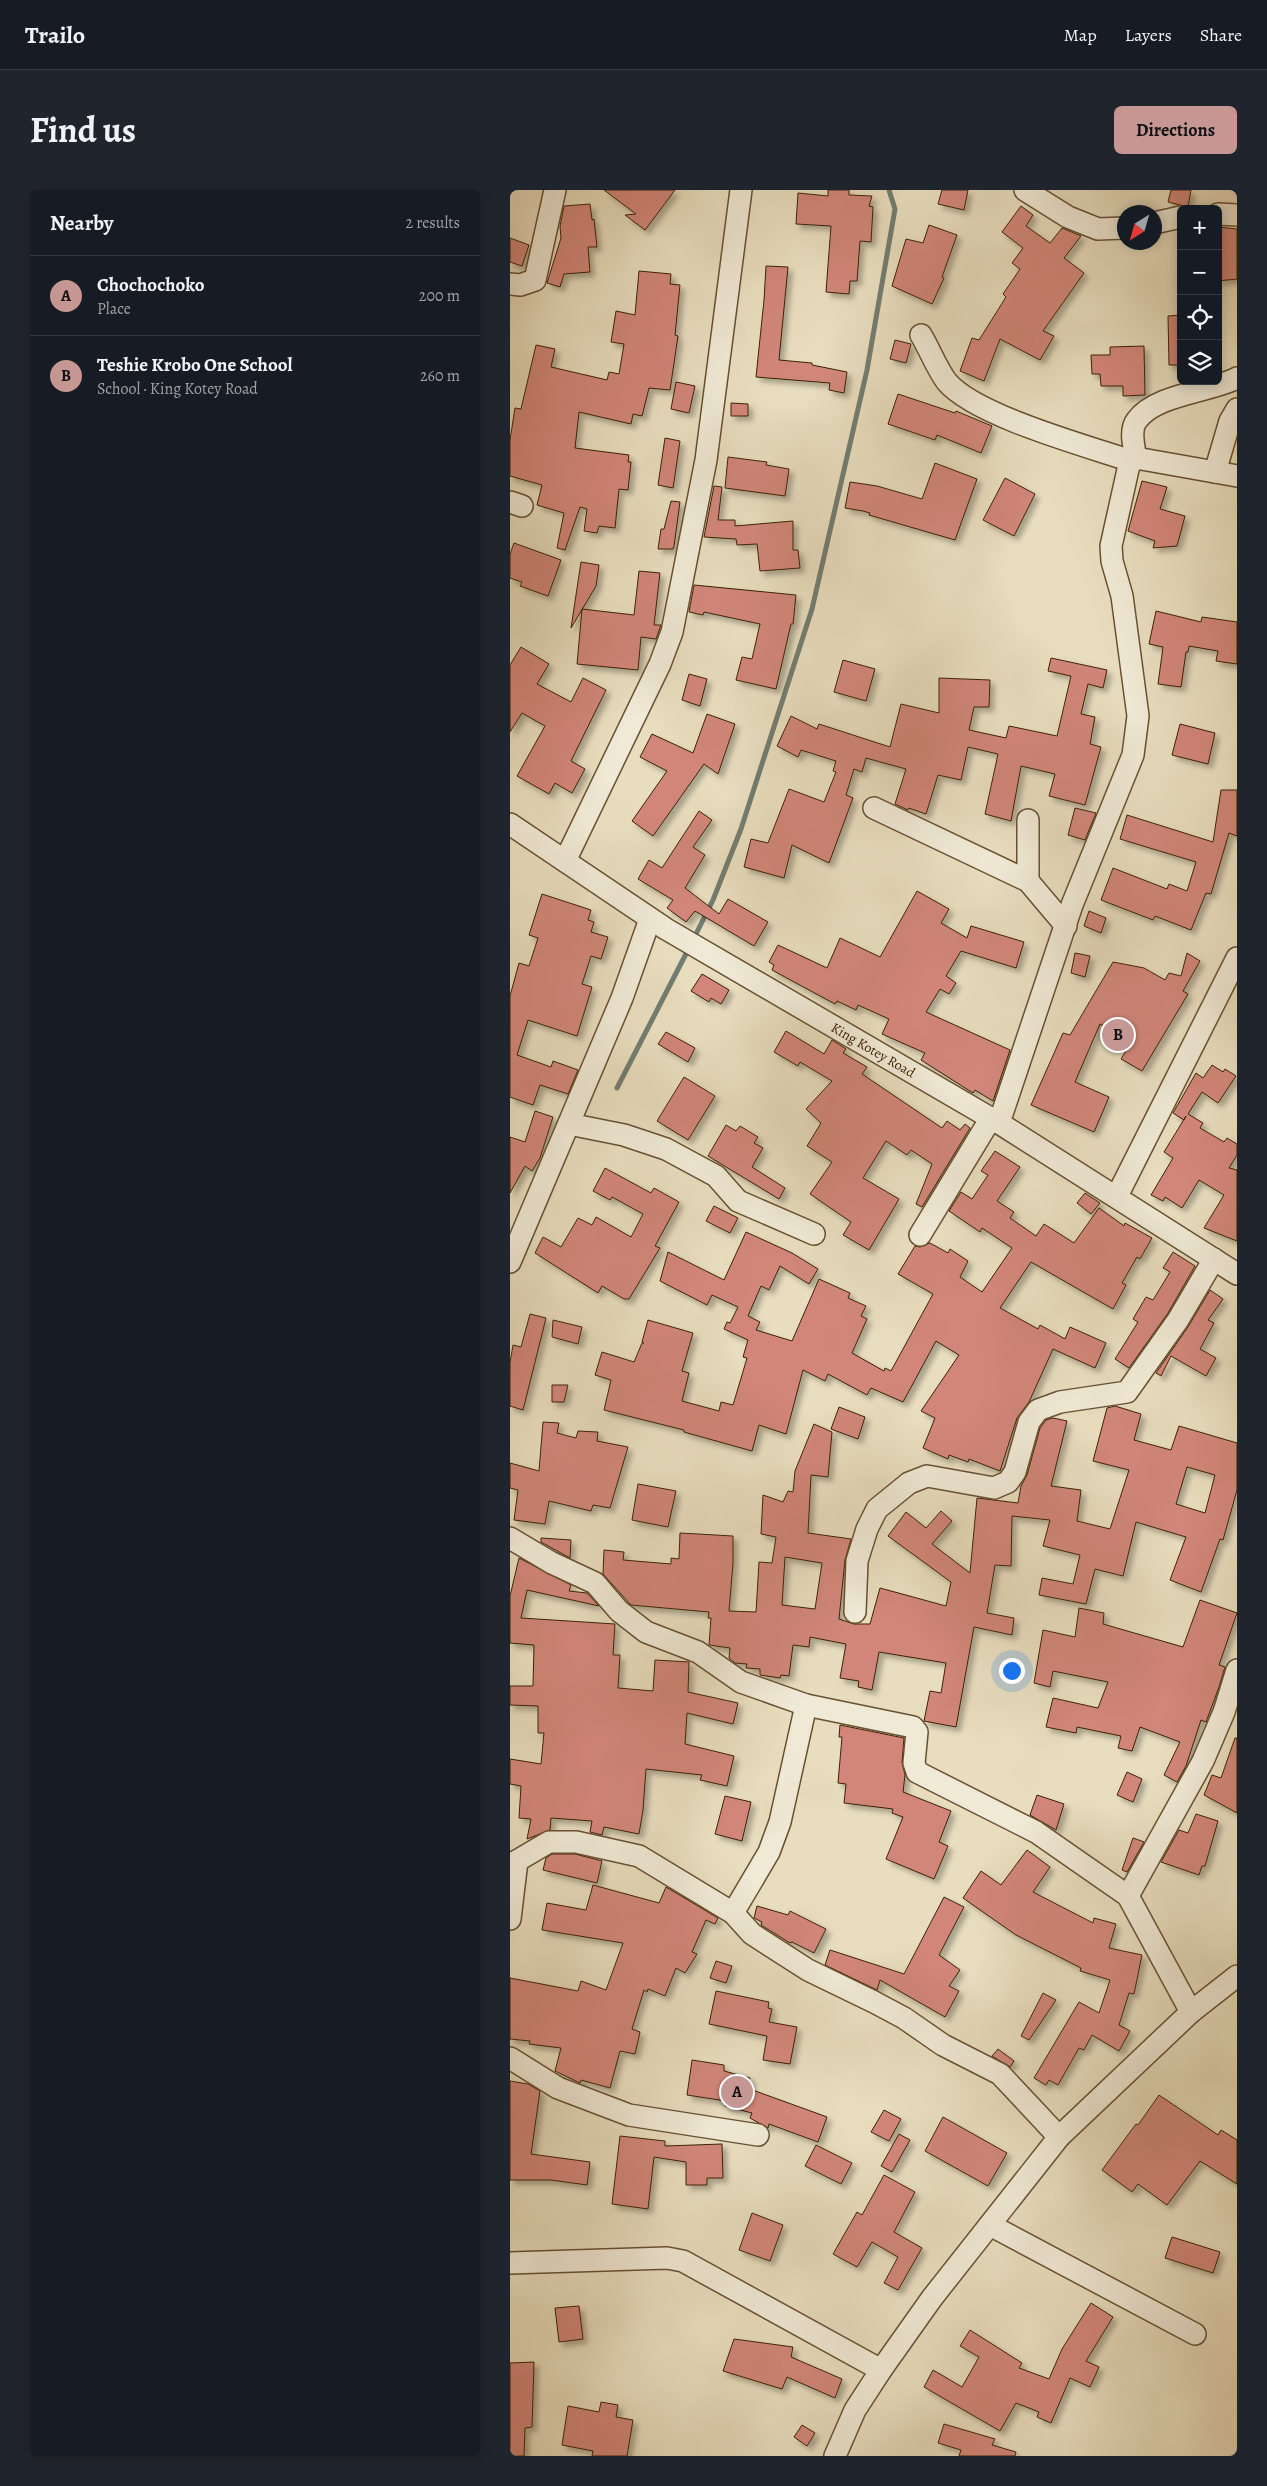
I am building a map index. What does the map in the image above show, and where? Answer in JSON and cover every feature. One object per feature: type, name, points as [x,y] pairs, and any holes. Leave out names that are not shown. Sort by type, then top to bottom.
[{"type":"street","points":[[510,284],[520,285],[535,280],[555,190]]},
{"type":"street","points":[[565,861],[660,664],[672,632],[706,460],[741,190]]},
{"type":"street","points":[[1025,190],[1068,217],[1098,228],[1117,228]]},
{"type":"street","points":[[1222,214],[1237,215]]},
{"type":"street","points":[[1162,221],[1177,218]]},
{"type":"street","points":[[922,336],[947,382],[973,403],[1043,431],[1134,459],[1237,476]]},
{"type":"street","points":[[920,1234],[995,1121],[1066,926],[1133,754],[1138,716],[1122,596],[1112,561],[1110,546],[1134,459],[1133,435],[1136,420],[1151,408],[1167,401],[1237,378]]},
{"type":"street","points":[[1215,472],[1230,422],[1237,409]]},
{"type":"street","points":[[874,808],[1028,881],[1066,926]]},
{"type":"street","points":[[1028,820],[1028,881]]},
{"type":"street","name":"King Kotey Road","points":[[510,824],[658,924],[712,958],[995,1121],[1117,1196],[1237,1274]]},
{"type":"street","points":[[510,1262],[622,998],[658,924]]},
{"type":"street","points":[[1117,1196],[1237,958]]},
{"type":"street","points":[[569,1124],[624,1136],[666,1149],[716,1176],[738,1202],[814,1234]]},
{"type":"street","points":[[855,1612],[857,1561],[866,1529],[877,1509],[909,1484],[927,1476],[994,1488],[1008,1482],[1015,1472],[1028,1422],[1038,1410],[1060,1402],[1126,1392],[1178,1320],[1214,1259]]},
{"type":"street","points":[[510,1538],[552,1562],[595,1583],[619,1611],[646,1632],[698,1652],[741,1682],[806,1704],[914,1727],[917,1732],[914,1763],[917,1772],[1036,1832],[1128,1896],[1191,2012]]},
{"type":"street","points":[[1128,1896],[1203,1761],[1224,1712],[1237,1670]]},
{"type":"street","points":[[733,1913],[769,1852],[780,1822],[806,1704]]},
{"type":"street","points":[[510,1919],[514,1863],[549,1842],[576,1842],[639,1856],[733,1913],[752,1934],[808,1970],[896,2014],[943,2045],[1000,2074],[1058,2137]]},
{"type":"street","points":[[835,2456],[855,2410],[932,2298],[1058,2137],[1191,2012],[1237,1976]]},
{"type":"street","points":[[510,2058],[558,2088],[629,2115],[758,2135]]},
{"type":"street","points":[[990,2225],[1195,2334]]},
{"type":"street","points":[[510,2263],[667,2258],[683,2261],[882,2370]]},
{"type":"building","points":[[604,190],[675,190],[645,230],[625,215],[636,214]]},
{"type":"building","points":[[828,190],[849,190],[849,195],[872,196],[869,206],[873,207],[871,242],[860,241],[857,281],[850,281],[849,294],[826,292],[831,226],[796,224],[798,193],[828,196]]},
{"type":"building","points":[[942,190],[968,190],[964,210],[938,204]]},
{"type":"building","points":[[1171,190],[1191,190],[1188,205],[1168,202]]},
{"type":"building","points":[[590,204],[592,220],[594,219],[597,247],[588,247],[590,272],[564,274],[560,287],[547,283],[561,238],[560,226],[564,206]]},
{"type":"building","points":[[1021,206],[1033,215],[1026,226],[1050,243],[1062,228],[1081,236],[1064,258],[1084,273],[1043,331],[1054,336],[1040,360],[1000,339],[984,381],[960,371],[972,338],[979,340],[1006,297],[1003,294],[1020,269],[1012,263],[1023,248],[1002,232]]},
{"type":"building","points":[[929,225],[957,235],[942,277],[944,278],[932,304],[892,286],[906,239],[923,243]]},
{"type":"building","points":[[1222,227],[1237,229],[1237,279],[1222,281]]},
{"type":"building","points":[[510,238],[529,245],[522,266],[510,262]]},
{"type":"building","points":[[766,266],[788,267],[779,360],[812,363],[812,365],[847,372],[844,393],[829,390],[830,383],[756,377]]},
{"type":"building","points":[[639,271],[671,274],[670,284],[680,285],[675,335],[678,336],[670,390],[649,388],[642,416],[633,414],[631,424],[579,412],[575,448],[629,455],[628,462],[631,462],[628,490],[619,489],[615,528],[599,526],[597,533],[584,531],[587,509],[580,507],[565,550],[557,548],[564,513],[537,505],[542,485],[510,476],[510,440],[515,408],[521,409],[536,345],[555,349],[551,367],[607,380],[609,372],[619,374],[624,344],[611,342],[616,311],[635,315]]},
{"type":"building","points":[[1177,315],[1177,365],[1169,365],[1168,316]]},
{"type":"building","points":[[895,340],[911,344],[906,363],[890,359]]},
{"type":"building","points":[[1144,346],[1145,395],[1123,396],[1123,386],[1101,386],[1100,374],[1092,374],[1091,355],[1110,355],[1110,347]]},
{"type":"building","points":[[676,382],[695,386],[689,413],[671,409]]},
{"type":"building","points":[[898,394],[955,413],[956,411],[992,426],[981,453],[937,435],[935,440],[888,424]]},
{"type":"building","points":[[731,403],[748,404],[748,416],[731,416]]},
{"type":"building","points":[[665,438],[680,441],[673,488],[658,485]]},
{"type":"building","points":[[728,457],[767,462],[766,465],[789,469],[785,496],[725,488]]},
{"type":"building","points":[[935,463],[977,479],[955,540],[869,515],[870,513],[845,508],[850,482],[877,486],[922,499]]},
{"type":"building","points":[[1005,478],[1035,494],[1014,536],[983,520]]},
{"type":"building","points":[[1142,481],[1167,487],[1160,509],[1185,516],[1177,546],[1153,548],[1155,541],[1128,531]]},
{"type":"building","points":[[714,486],[722,487],[718,520],[735,520],[735,526],[793,521],[793,550],[798,550],[800,568],[760,571],[757,544],[737,545],[736,539],[704,537]]},
{"type":"building","points":[[671,501],[680,502],[674,546],[673,549],[658,549],[661,529],[664,529]]},
{"type":"building","points":[[514,543],[561,560],[548,596],[520,586],[522,582],[510,578],[510,554]]},
{"type":"building","points":[[581,562],[599,565],[596,586],[571,628]]},
{"type":"building","points":[[639,571],[660,573],[654,625],[661,625],[656,639],[641,637],[638,670],[577,664],[582,609],[634,615]]},
{"type":"building","points":[[694,585],[796,595],[793,624],[791,624],[776,689],[736,680],[742,657],[752,659],[760,624],[704,612],[703,615],[689,612]]},
{"type":"building","points":[[1156,611],[1201,622],[1202,617],[1237,622],[1237,664],[1216,661],[1218,651],[1189,646],[1188,652],[1186,652],[1181,687],[1158,684],[1163,647],[1149,644]]},
{"type":"building","points":[[521,647],[549,664],[537,684],[571,702],[583,678],[606,690],[571,761],[585,769],[572,793],[555,783],[549,794],[517,776],[545,726],[522,713],[510,732],[510,665]]},
{"type":"building","points":[[1051,658],[1107,670],[1103,688],[1088,684],[1081,714],[1095,717],[1090,744],[1101,747],[1085,805],[1049,796],[1055,774],[1021,766],[1011,821],[985,814],[998,754],[968,747],[961,780],[938,775],[926,814],[909,808],[908,810],[895,804],[906,769],[866,758],[862,772],[854,769],[846,795],[853,798],[829,863],[792,845],[784,878],[744,867],[751,839],[768,843],[789,789],[824,802],[836,772],[833,771],[836,761],[801,750],[798,757],[777,746],[791,716],[817,729],[819,724],[890,747],[901,704],[939,713],[939,678],[990,680],[989,707],[974,707],[969,730],[1006,738],[1009,726],[1057,736],[1071,676],[1048,671]]},
{"type":"building","points":[[843,660],[875,669],[866,701],[834,692]]},
{"type":"building","points":[[689,674],[707,679],[700,706],[682,700]]},
{"type":"building","points":[[707,714],[735,724],[718,774],[704,764],[653,836],[632,821],[667,771],[640,757],[652,734],[693,753]]},
{"type":"building","points":[[1180,724],[1215,733],[1208,764],[1172,755]]},
{"type":"building","points":[[1221,790],[1237,790],[1237,836],[1229,833],[1211,894],[1206,893],[1191,930],[1155,916],[1153,920],[1101,900],[1113,868],[1167,889],[1169,884],[1187,891],[1196,862],[1120,839],[1127,815],[1213,842]]},
{"type":"building","points":[[1075,808],[1096,813],[1085,840],[1068,835]]},
{"type":"building","points":[[699,811],[712,820],[693,847],[705,855],[685,888],[719,914],[728,899],[768,922],[754,946],[695,911],[686,922],[667,908],[673,900],[638,879],[649,860],[662,868]]},
{"type":"building","points":[[917,891],[949,909],[941,923],[967,938],[971,926],[1024,942],[1016,968],[961,951],[946,976],[956,983],[949,994],[940,989],[926,1012],[1010,1050],[993,1101],[975,1090],[973,1093],[921,1060],[925,1053],[882,1034],[889,1019],[858,1005],[856,1010],[837,1001],[835,1004],[772,970],[774,965],[769,962],[778,945],[827,968],[840,938],[880,957]]},
{"type":"building","points":[[542,894],[591,910],[588,920],[594,922],[591,932],[608,937],[601,959],[591,956],[582,984],[592,987],[577,1036],[528,1020],[517,1055],[551,1067],[553,1061],[578,1070],[568,1094],[540,1085],[533,1105],[510,1097],[510,996],[519,963],[529,966],[538,938],[529,935]]},
{"type":"building","points":[[1089,911],[1106,918],[1101,933],[1084,926]]},
{"type":"building","points":[[1075,953],[1090,956],[1085,977],[1071,973]]},
{"type":"building","points":[[1187,953],[1200,961],[1183,991],[1188,994],[1142,1071],[1121,1059],[1133,1039],[1100,1024],[1075,1082],[1109,1097],[1094,1132],[1031,1105],[1063,1033],[1070,1035],[1113,962],[1144,968],[1165,980],[1169,973],[1181,976]]},
{"type":"building","points":[[702,974],[729,990],[721,1004],[711,998],[709,1002],[691,991]]},
{"type":"building","points":[[786,1031],[824,1054],[832,1040],[846,1049],[843,1053],[867,1067],[862,1074],[942,1128],[947,1121],[960,1130],[965,1124],[970,1128],[922,1207],[916,1204],[932,1164],[911,1150],[907,1155],[886,1141],[863,1178],[899,1199],[869,1250],[843,1235],[851,1222],[810,1194],[832,1162],[807,1146],[821,1123],[806,1109],[832,1081],[800,1062],[798,1066],[774,1052]]},
{"type":"building","points":[[666,1032],[695,1048],[688,1062],[658,1044]]},
{"type":"building","points":[[1212,1065],[1223,1072],[1225,1069],[1236,1076],[1218,1103],[1202,1092],[1188,1114],[1203,1123],[1200,1128],[1224,1142],[1227,1138],[1237,1144],[1237,1155],[1229,1168],[1237,1170],[1237,1241],[1204,1228],[1224,1195],[1199,1180],[1182,1208],[1165,1197],[1163,1201],[1151,1195],[1173,1158],[1164,1152],[1184,1120],[1173,1113],[1196,1073],[1203,1078]]},
{"type":"building","points":[[684,1077],[715,1096],[688,1140],[657,1121]]},
{"type":"building","points":[[535,1111],[553,1117],[540,1158],[532,1171],[525,1166],[510,1193],[510,1137],[525,1142]]},
{"type":"building","points":[[726,1125],[736,1131],[740,1126],[758,1137],[754,1143],[763,1148],[752,1167],[785,1188],[779,1199],[708,1156]]},
{"type":"building","points":[[995,1151],[1020,1167],[997,1201],[1014,1212],[1010,1218],[1036,1236],[1044,1224],[1074,1243],[1099,1208],[1124,1226],[1125,1223],[1152,1238],[1140,1259],[1137,1257],[1122,1283],[1126,1285],[1113,1309],[1031,1262],[1000,1308],[1038,1329],[1040,1325],[1065,1339],[1070,1327],[1106,1343],[1095,1368],[1053,1349],[1029,1402],[1017,1418],[1000,1471],[969,1459],[968,1462],[949,1455],[948,1459],[923,1448],[935,1418],[921,1411],[959,1355],[936,1341],[903,1402],[871,1388],[867,1395],[828,1374],[825,1381],[803,1370],[786,1434],[759,1425],[752,1451],[684,1432],[684,1430],[604,1410],[611,1380],[595,1375],[602,1352],[634,1362],[642,1343],[644,1343],[642,1342],[648,1320],[693,1333],[682,1371],[689,1373],[682,1401],[719,1411],[721,1402],[733,1405],[747,1358],[743,1357],[748,1340],[724,1329],[727,1322],[730,1323],[738,1307],[712,1295],[707,1305],[660,1281],[668,1252],[724,1280],[746,1232],[792,1253],[818,1269],[809,1284],[780,1266],[769,1290],[761,1286],[748,1316],[760,1322],[756,1330],[792,1341],[819,1279],[850,1293],[848,1298],[866,1306],[861,1316],[867,1319],[852,1353],[884,1371],[885,1368],[891,1371],[933,1294],[898,1274],[915,1246],[920,1247],[930,1243],[948,1253],[950,1249],[968,1261],[960,1277],[982,1292],[1012,1248],[982,1228],[980,1232],[949,1211],[961,1192],[972,1199],[988,1175],[981,1171]]},
{"type":"building","points":[[605,1168],[651,1193],[654,1188],[679,1202],[655,1246],[660,1248],[629,1299],[624,1299],[602,1286],[598,1293],[535,1253],[543,1237],[561,1247],[578,1218],[592,1225],[596,1217],[631,1237],[643,1214],[612,1197],[610,1200],[593,1191]]},
{"type":"building","points":[[1085,1193],[1100,1203],[1091,1214],[1077,1203]]},
{"type":"building","points":[[714,1206],[738,1218],[730,1233],[706,1221]]},
{"type":"building","points":[[1173,1252],[1195,1266],[1168,1313],[1129,1368],[1115,1359],[1138,1322],[1133,1319],[1146,1297],[1153,1300],[1170,1272],[1163,1268]]},
{"type":"building","points":[[1210,1290],[1223,1299],[1208,1320],[1214,1323],[1200,1349],[1216,1358],[1206,1376],[1171,1356],[1161,1376],[1156,1373],[1188,1327]]},
{"type":"building","points":[[530,1314],[546,1318],[523,1410],[510,1406],[510,1363],[513,1345],[521,1347]]},
{"type":"building","points":[[553,1320],[582,1327],[578,1344],[552,1337]]},
{"type":"building","points":[[552,1385],[568,1385],[564,1402],[552,1402]]},
{"type":"building","points":[[1115,1406],[1141,1414],[1134,1440],[1171,1450],[1179,1426],[1237,1443],[1237,1490],[1223,1540],[1220,1539],[1201,1592],[1170,1580],[1186,1537],[1136,1522],[1123,1576],[1095,1569],[1086,1604],[1039,1595],[1042,1578],[1073,1584],[1080,1555],[1043,1546],[1050,1520],[1012,1516],[1011,1566],[995,1565],[987,1613],[1014,1618],[1012,1635],[974,1627],[956,1727],[924,1721],[930,1691],[941,1693],[946,1663],[879,1652],[872,1690],[858,1687],[859,1681],[840,1678],[846,1644],[810,1637],[809,1647],[793,1645],[789,1676],[781,1675],[780,1678],[760,1675],[760,1669],[746,1668],[747,1664],[735,1663],[729,1658],[730,1648],[709,1645],[711,1618],[708,1618],[709,1612],[631,1605],[603,1574],[604,1550],[624,1552],[623,1560],[671,1564],[671,1558],[679,1559],[680,1533],[733,1536],[729,1611],[756,1612],[759,1562],[772,1563],[776,1537],[761,1534],[763,1495],[783,1502],[788,1491],[793,1492],[795,1471],[814,1424],[832,1432],[828,1477],[811,1475],[808,1533],[851,1539],[845,1560],[839,1619],[854,1624],[870,1624],[880,1588],[946,1606],[951,1582],[888,1536],[906,1512],[926,1528],[941,1511],[952,1521],[932,1544],[970,1573],[977,1498],[1018,1503],[1021,1486],[1027,1475],[1040,1428],[1046,1420],[1053,1418],[1067,1421],[1051,1486],[1081,1490],[1077,1521],[1110,1529],[1129,1470],[1093,1461],[1107,1408]],"holes":[[[1187,1467],[1215,1475],[1205,1513],[1176,1504]],[[785,1557],[822,1563],[815,1609],[782,1605]]]},
{"type":"building","points":[[839,1407],[865,1417],[858,1439],[831,1429]]},
{"type":"building","points":[[543,1422],[559,1423],[557,1433],[576,1438],[578,1431],[598,1432],[597,1441],[628,1447],[610,1508],[593,1505],[591,1511],[549,1501],[545,1524],[514,1520],[518,1490],[510,1488],[510,1463],[539,1471]]},
{"type":"building","points":[[638,1484],[676,1491],[668,1527],[632,1520]]},
{"type":"building","points":[[541,1538],[571,1540],[570,1558],[541,1542]]},
{"type":"building","points":[[519,1558],[571,1585],[569,1591],[587,1593],[599,1606],[527,1590],[521,1618],[615,1624],[613,1655],[620,1655],[618,1688],[653,1691],[655,1660],[689,1662],[688,1692],[738,1703],[733,1724],[687,1713],[685,1744],[734,1756],[727,1786],[700,1780],[702,1775],[646,1769],[639,1834],[604,1827],[602,1835],[590,1832],[592,1821],[551,1818],[550,1830],[527,1839],[531,1819],[519,1818],[521,1786],[510,1784],[510,1759],[541,1764],[544,1733],[538,1733],[538,1706],[510,1705],[510,1686],[533,1686],[534,1645],[510,1643],[510,1596]]},
{"type":"building","points":[[1200,1600],[1237,1613],[1219,1665],[1225,1667],[1219,1687],[1206,1722],[1201,1720],[1186,1766],[1177,1782],[1164,1775],[1180,1742],[1140,1727],[1132,1751],[1118,1748],[1121,1736],[1077,1727],[1076,1733],[1046,1727],[1053,1698],[1098,1708],[1108,1682],[1053,1671],[1050,1687],[1034,1683],[1043,1630],[1075,1637],[1079,1608],[1104,1613],[1103,1624],[1183,1647]]},
{"type":"building","points":[[840,1725],[904,1738],[902,1762],[905,1775],[903,1792],[951,1811],[939,1842],[948,1846],[934,1879],[886,1859],[903,1817],[892,1813],[893,1809],[844,1803],[846,1784],[838,1783],[842,1737],[839,1737]]},
{"type":"building","points":[[1235,1738],[1237,1738],[1237,1813],[1204,1795],[1212,1775],[1221,1778]]},
{"type":"building","points":[[1127,1772],[1142,1779],[1133,1802],[1117,1795]]},
{"type":"building","points":[[1037,1795],[1064,1804],[1056,1830],[1030,1815]]},
{"type":"building","points":[[725,1796],[751,1802],[742,1841],[715,1834]]},
{"type":"building","points":[[1196,1814],[1218,1821],[1205,1866],[1202,1866],[1199,1875],[1161,1862],[1179,1830],[1188,1833]]},
{"type":"building","points":[[1133,1838],[1144,1842],[1127,1872],[1122,1870]]},
{"type":"building","points":[[1027,1850],[1050,1867],[1033,1892],[1093,1923],[1094,1918],[1116,1924],[1109,1948],[1142,1955],[1134,1994],[1129,1993],[1119,2025],[1130,2031],[1119,2051],[1092,2035],[1084,2050],[1079,2048],[1058,2085],[1049,2080],[1046,2085],[1034,2078],[1079,2002],[1099,2013],[1110,1980],[1080,1971],[1081,1968],[1016,1935],[963,1898],[981,1871],[1001,1885]]},
{"type":"building","points":[[552,1854],[575,1854],[602,1861],[597,1883],[543,1870],[546,1858]]},
{"type":"building","points":[[593,1885],[659,1903],[666,1887],[718,1918],[715,1924],[706,1920],[692,1952],[697,1954],[685,1973],[676,1968],[665,1996],[648,1989],[647,1992],[644,1990],[632,2029],[640,2032],[635,2054],[620,2051],[610,2088],[581,2080],[580,2083],[555,2071],[561,2048],[529,2044],[530,2041],[510,2039],[510,1978],[578,1991],[581,1981],[606,1990],[623,1943],[542,1930],[547,1903],[586,1910]]},
{"type":"building","points":[[944,1897],[964,1907],[939,1955],[960,1970],[949,1986],[959,1991],[945,2017],[880,1980],[877,1990],[825,1965],[830,1950],[904,1974]]},
{"type":"building","points":[[757,1906],[788,1915],[790,1911],[826,1929],[814,1953],[792,1942],[790,1943],[761,1925],[762,1922],[754,1918]]},
{"type":"building","points":[[716,1961],[732,1966],[726,1983],[710,1978]]},
{"type":"building","points":[[716,1991],[769,2002],[768,2008],[772,2009],[769,2022],[797,2027],[790,2064],[763,2060],[767,2036],[709,2024]]},
{"type":"building","points":[[1043,1993],[1056,2000],[1029,2040],[1021,2036]]},
{"type":"building","points":[[998,2049],[1014,2061],[1010,2067],[992,2056]]},
{"type":"building","points":[[692,2060],[724,2065],[724,2071],[750,2078],[747,2088],[827,2117],[818,2142],[769,2124],[768,2128],[750,2118],[752,2113],[725,2106],[726,2101],[687,2095]]},
{"type":"building","points":[[510,2081],[528,2084],[540,2091],[531,2154],[590,2162],[587,2185],[551,2180],[510,2180]]},
{"type":"building","points":[[1159,2095],[1218,2135],[1221,2130],[1237,2140],[1237,2184],[1200,2161],[1167,2205],[1138,2184],[1132,2192],[1102,2170]]},
{"type":"building","points":[[884,2110],[901,2119],[889,2141],[871,2132]]},
{"type":"building","points":[[943,2117],[1007,2153],[988,2186],[925,2151]]},
{"type":"building","points":[[899,2134],[910,2140],[892,2172],[881,2166]]},
{"type":"building","points":[[620,2136],[665,2141],[665,2146],[722,2144],[723,2178],[707,2178],[707,2185],[686,2185],[686,2162],[654,2157],[648,2209],[612,2204]]},
{"type":"building","points":[[816,2145],[852,2163],[841,2184],[805,2166]]},
{"type":"building","points":[[884,2175],[915,2192],[894,2232],[922,2248],[898,2290],[884,2283],[898,2257],[872,2242],[857,2267],[833,2254],[857,2212],[862,2215]]},
{"type":"building","points":[[752,2213],[783,2225],[770,2261],[739,2250]]},
{"type":"building","points":[[1172,2237],[1220,2252],[1213,2273],[1165,2258]]},
{"type":"building","points":[[1091,2303],[1113,2317],[1086,2361],[1099,2367],[1090,2387],[1070,2378],[1051,2423],[1037,2417],[1039,2412],[1016,2403],[1000,2431],[924,2387],[933,2370],[962,2387],[979,2357],[960,2346],[970,2330],[1022,2363],[1019,2368],[1049,2379],[1062,2349]]},
{"type":"building","points":[[579,2306],[583,2339],[559,2342],[555,2308]]},
{"type":"building","points":[[734,2339],[793,2347],[791,2357],[842,2379],[835,2398],[787,2377],[782,2389],[723,2371]]},
{"type":"building","points":[[534,2362],[532,2427],[525,2428],[524,2456],[510,2456],[510,2363]]},
{"type":"building","points":[[601,2402],[618,2405],[616,2417],[633,2420],[627,2456],[592,2456],[593,2451],[562,2445],[568,2406],[599,2412]]},
{"type":"building","points":[[944,2424],[995,2439],[992,2445],[1016,2452],[1015,2456],[959,2456],[961,2450],[938,2443]]},
{"type":"building","points":[[802,2425],[815,2433],[807,2446],[794,2437]]},
{"type":"waterway","points":[[694,938],[713,900],[741,829],[812,609],[867,370],[895,209],[889,190]]},
{"type":"waterway","points":[[617,1088],[689,948]]},
{"type":"place","name":"Teshie Krobo One School","points":[[1118,1035]]},
{"type":"place","name":"Chochochoko","points":[[737,2092]]}]
